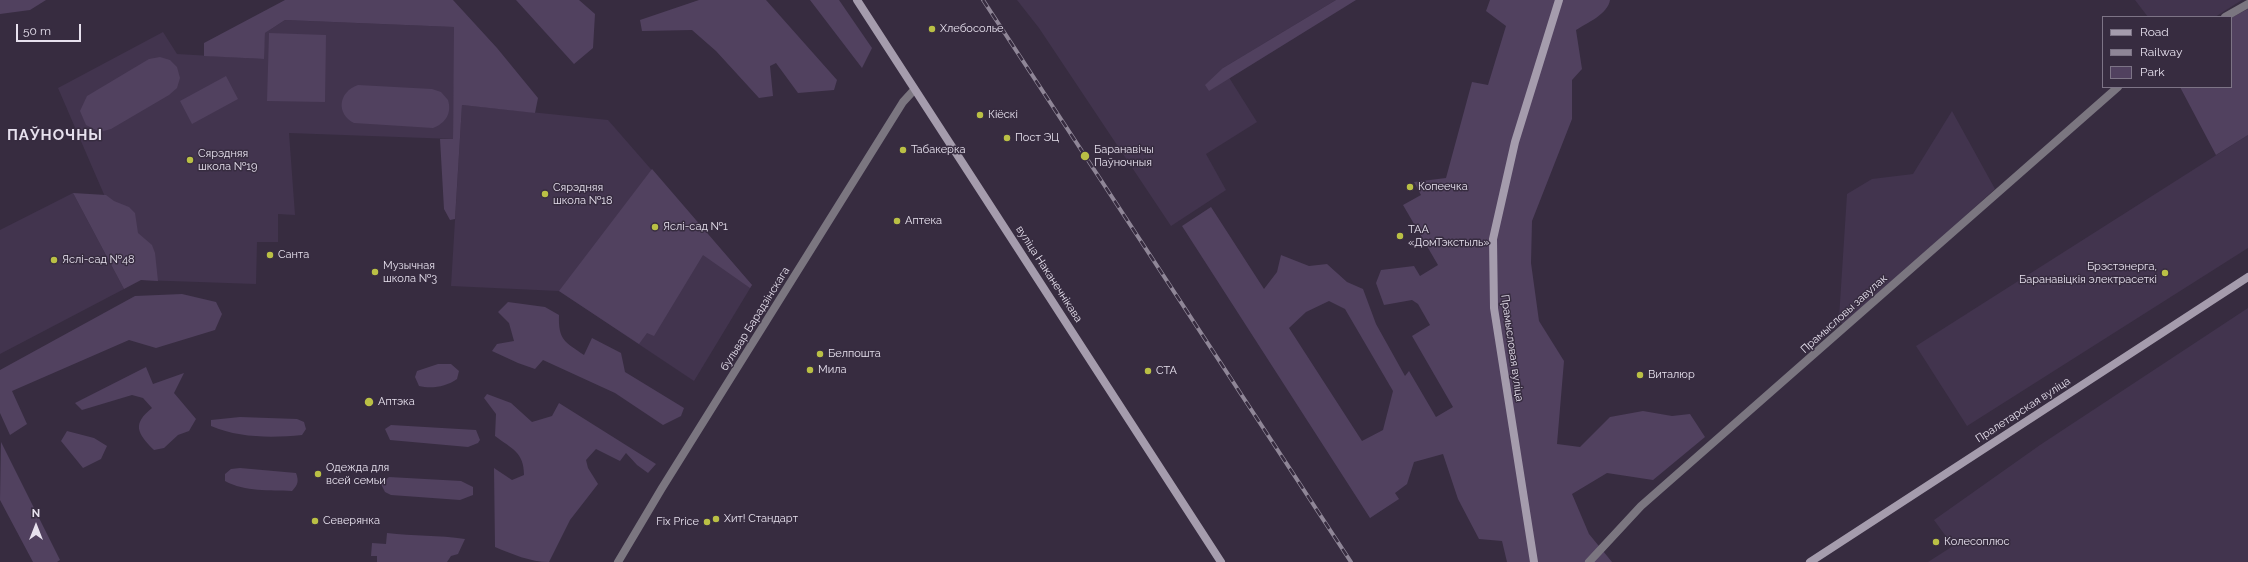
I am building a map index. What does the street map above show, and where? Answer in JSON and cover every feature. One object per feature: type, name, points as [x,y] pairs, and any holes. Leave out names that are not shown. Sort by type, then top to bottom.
[{"type":"main road","name":"вуліца Наканечнікава","points":[[857,0],[1221,562]]},
{"type":"main road","name":"Прамысловая вуліца","points":[[1534,562],[1494,308],[1493,239],[1515,142],[1559,0]]},
{"type":"main road","name":"Пралетарская вуліца","points":[[1810,562],[2248,277]]},
{"type":"street","points":[[2227,16],[2248,4]]},
{"type":"street","name":"Прамысловы завулак","points":[[1589,562],[1641,506],[2117,88]]},
{"type":"street","name":"бульвар Барадзінскага","points":[[618,562],[662,488],[903,102],[914,90]]},
{"type":"shaded area","points":[[1017,0],[1336,0],[1223,68],[1257,122],[1206,154],[1226,190],[1171,226],[1039,28]]},
{"type":"shaded area","points":[[2135,0],[2242,0],[2217,16],[2147,16]]},
{"type":"shaded area","name":"Сярэдняя школа №19","points":[[285,20],[455,27],[453,139],[289,133],[295,215],[278,214],[278,242],[257,242],[256,284],[141,280],[58,88],[163,32],[177,54],[263,59],[265,33]]},
{"type":"shaded area","points":[[462,105],[608,120],[752,285],[694,381],[559,291],[451,286]]},
{"type":"shaded area","points":[[1952,111],[1995,189],[1843,326],[1839,318],[1847,194],[1872,179],[1913,174]]},
{"type":"shaded area","points":[[2248,135],[2248,248],[1967,426],[1916,346]]},
{"type":"shaded area","name":"Яслі-сад №48","points":[[73,193],[124,289],[0,354],[0,230]]},
{"type":"shaded area","points":[[2248,308],[2248,562],[1928,562],[1953,546],[1934,520],[2040,445]]},
{"type":"green space","points":[[0,0],[46,0],[30,10],[0,14]]},
{"type":"green space","points":[[285,0],[453,0],[497,48],[538,98],[535,113],[462,105],[455,219],[450,220],[444,209],[440,139],[453,139],[454,27],[285,20],[265,33],[264,59],[204,56],[204,43]]},
{"type":"green space","points":[[516,0],[579,0],[595,14],[593,48],[574,64]]},
{"type":"green space","points":[[699,0],[766,0],[837,80],[834,90],[798,93],[776,63],[770,66],[773,96],[759,98],[716,51],[692,30],[642,31],[640,20]]},
{"type":"green space","points":[[810,0],[839,0],[872,48],[862,68]]},
{"type":"green space","points":[[1336,0],[1356,0],[1209,91],[1205,85],[1223,68]]},
{"type":"green space","points":[[1490,0],[1610,0],[1605,10],[1601,14],[1576,30],[1582,69],[1572,80],[1572,119],[1532,221],[1531,263],[1539,321],[1564,361],[1557,444],[1580,447],[1610,417],[1643,411],[1672,416],[1690,414],[1705,437],[1653,480],[1607,473],[1572,494],[1589,534],[1612,562],[1507,562],[1502,541],[1479,539],[1458,499],[1443,454],[1414,462],[1407,484],[1395,493],[1399,499],[1370,518],[1182,226],[1211,207],[1264,289],[1277,272],[1281,255],[1309,266],[1327,264],[1347,282],[1363,289],[1376,324],[1405,376],[1409,371],[1436,417],[1453,407],[1412,336],[1430,325],[1418,304],[1412,300],[1384,305],[1376,283],[1381,270],[1414,266],[1420,276],[1438,265],[1403,205],[1421,195],[1414,182],[1446,178],[1472,82],[1488,85],[1506,26],[1486,11]],"holes":[[[1329,301],[1345,309],[1393,391],[1383,430],[1362,441],[1289,328],[1306,312]]]},
{"type":"green space","points":[[2248,9],[2248,135],[2216,155],[2181,88],[2232,88],[2232,17]]},
{"type":"green space","points":[[269,33],[326,35],[325,102],[267,101]]},
{"type":"green space","points":[[160,57],[170,60],[177,67],[180,78],[177,88],[169,95],[111,129],[100,132],[86,125],[80,111],[87,96],[149,59]]},
{"type":"green space","points":[[226,76],[238,99],[192,124],[180,101]]},
{"type":"green space","points":[[358,85],[432,89],[441,92],[448,100],[449,109],[447,117],[438,126],[433,128],[354,123],[344,114],[342,103],[346,93],[351,88]]},
{"type":"green space","name":"Яслі-сад №1","points":[[652,169],[752,285],[750,288],[703,255],[654,336],[647,333],[639,344],[559,291]]},
{"type":"green space","points":[[73,193],[106,195],[114,201],[129,207],[135,213],[138,233],[152,245],[155,253],[158,281],[141,280],[124,289]]},
{"type":"green space","points":[[182,294],[216,302],[222,314],[215,330],[156,348],[129,340],[12,391],[27,424],[10,435],[0,413],[0,370],[135,296]]},
{"type":"green space","points":[[508,302],[545,307],[559,315],[561,335],[564,340],[584,355],[592,338],[621,353],[625,372],[684,408],[681,416],[663,425],[615,393],[543,360],[535,369],[492,351],[497,344],[514,341],[509,323],[498,312]]},
{"type":"green space","points":[[438,364],[451,364],[459,371],[457,379],[453,382],[438,387],[419,386],[415,377],[417,371]]},
{"type":"green space","points":[[146,367],[153,384],[184,373],[174,393],[196,419],[189,431],[178,435],[164,448],[154,450],[144,439],[139,429],[141,419],[152,408],[143,398],[132,395],[82,410],[75,403]]},
{"type":"green space","points":[[487,394],[511,403],[532,422],[552,416],[559,403],[656,464],[648,473],[637,465],[626,453],[620,461],[596,449],[586,460],[588,468],[598,484],[570,520],[549,562],[528,559],[495,547],[494,468],[512,480],[524,475],[522,461],[519,456],[512,448],[495,436],[496,414],[484,398]]},
{"type":"green space","points":[[240,417],[297,419],[304,422],[306,429],[302,435],[267,437],[233,433],[211,426],[211,420]]},
{"type":"green space","points":[[391,425],[476,430],[480,440],[478,443],[468,447],[390,440],[385,429]]},
{"type":"green space","points":[[67,431],[94,438],[107,446],[101,459],[83,468],[61,441]]},
{"type":"green space","points":[[1,442],[60,560],[57,562],[33,562],[0,500]]},
{"type":"green space","points":[[240,468],[296,473],[296,487],[292,491],[249,489],[233,485],[225,481],[225,474],[231,469]]},
{"type":"green space","points":[[389,477],[461,481],[473,487],[473,495],[460,500],[391,495],[385,492],[381,484]]},
{"type":"green space","points":[[387,533],[465,539],[458,554],[451,556],[447,562],[377,562],[377,556],[371,556],[372,543],[386,544]]},
{"type":"railway","points":[[983,0],[1351,562]]},
{"type":"place","name":"Хлебосолье","points":[[932,29]]},
{"type":"place","name":"Кіёскі","points":[[980,115]]},
{"type":"place","name":"Пост ЭЦ","points":[[1007,138]]},
{"type":"place","name":"Табакерка","points":[[903,150]]},
{"type":"place","name":"Баранавічы Паўночныя","points":[[1085,156]]},
{"type":"place","name":"Сярэдняя школа №19","points":[[190,160]]},
{"type":"place","name":"Копеечка","points":[[1410,187]]},
{"type":"place","name":"Сярэдняя школа №18","points":[[545,194]]},
{"type":"place","name":"Аптека","points":[[897,221]]},
{"type":"place","name":"Яслі-сад №1","points":[[655,227]]},
{"type":"place","name":"ТАА «ДомТэкстыль»","points":[[1400,236]]},
{"type":"place","name":"Санта","points":[[270,255]]},
{"type":"place","name":"Яслі-сад №48","points":[[54,260]]},
{"type":"place","name":"Музычная школа №3","points":[[375,272]]},
{"type":"place","name":"Брэстэнерга, Баранавіцкія электрасеткі","points":[[2165,273]]},
{"type":"place","name":"Белпошта","points":[[820,354]]},
{"type":"place","name":"Мила","points":[[810,370]]},
{"type":"place","name":"СТА","points":[[1148,371]]},
{"type":"place","name":"Виталюр","points":[[1640,375]]},
{"type":"place","name":"Аптэка","points":[[369,402]]},
{"type":"place","name":"Одежда для всей семьи","points":[[318,474]]},
{"type":"place","name":"Хит! Стандарт","points":[[716,519]]},
{"type":"place","name":"Северянка","points":[[315,521]]},
{"type":"place","name":"Fix Price","points":[[707,522]]},
{"type":"place","name":"Колесоплюс","points":[[1936,542]]},
{"type":"district","name":"ПАЎНОЧНЫ","points":[[55,135]]}]
